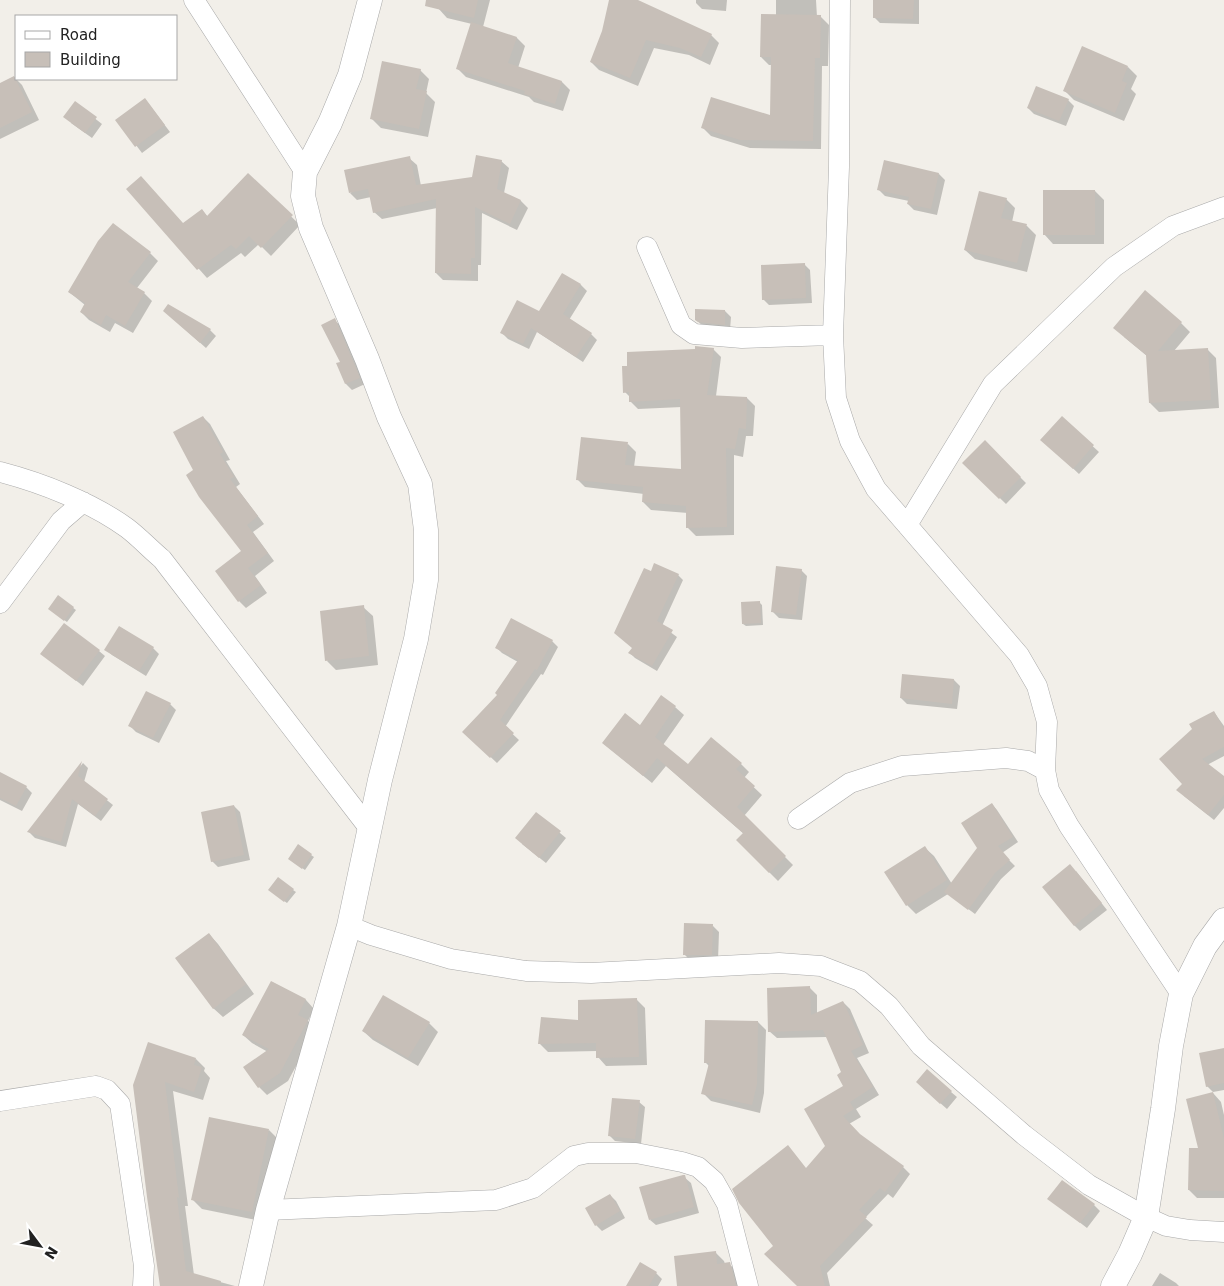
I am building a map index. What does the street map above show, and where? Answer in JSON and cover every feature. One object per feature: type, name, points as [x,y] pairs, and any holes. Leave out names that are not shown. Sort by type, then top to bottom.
[{"type":"street","points":[[194,0],[305,172]]},
{"type":"street","points":[[251,1286],[268,1210],[349,926],[369,828],[416,639],[426,580],[426,530],[420,484],[389,417],[367,359],[311,228],[304,196],[305,172],[330,123],[350,75],[370,0]]},
{"type":"street","points":[[840,0],[839,167],[832,335],[836,398],[850,441],[876,489],[1019,655],[1037,686],[1047,722],[1046,770],[1049,790],[1069,826],[1181,994]]},
{"type":"street","points":[[907,525],[993,384],[1114,267],[1172,226],[1224,207]]},
{"type":"street","points":[[647,247],[681,325],[694,334],[742,338],[832,335]]},
{"type":"street","points":[[0,472],[23,478],[82,502],[126,528],[162,559],[369,828]]},
{"type":"street","points":[[0,602],[62,521],[82,502]]},
{"type":"street","points":[[798,819],[850,783],[902,766],[1006,758],[1028,761],[1046,770]]},
{"type":"street","points":[[1113,1286],[1130,1254],[1146,1217],[1171,1046],[1181,994],[1205,946],[1224,920]]},
{"type":"street","points":[[349,926],[371,935],[451,960],[526,970],[592,973],[779,963],[821,966],[860,981],[889,1006],[921,1046],[1024,1135],[1089,1185],[1166,1226],[1190,1230],[1224,1232]]},
{"type":"street","points":[[0,1101],[96,1086],[107,1090],[120,1104],[144,1266],[143,1286]]},
{"type":"street","points":[[268,1210],[496,1200],[533,1188],[574,1156],[588,1153],[636,1153],[698,1167],[714,1181],[727,1204],[748,1286]]},
{"type":"building","points":[[426,0],[478,0],[474,18],[425,6]]},
{"type":"building","points":[[609,0],[638,0],[712,34],[701,57],[680,48],[646,40],[630,78],[590,62],[602,31]]},
{"type":"building","points":[[873,0],[914,0],[913,19],[873,18]]},
{"type":"building","points":[[761,14],[821,15],[820,58],[815,58],[813,141],[740,140],[701,128],[711,97],[770,115],[771,57],[760,57]]},
{"type":"building","points":[[471,22],[517,37],[508,63],[562,81],[555,104],[524,94],[525,91],[456,69]]},
{"type":"building","points":[[1082,46],[1128,66],[1122,81],[1127,83],[1115,113],[1063,91]]},
{"type":"building","points":[[382,61],[421,69],[416,89],[427,91],[419,129],[370,119]]},
{"type":"building","points":[[14,76],[32,112],[0,128],[0,83]]},
{"type":"building","points":[[1036,86],[1069,99],[1059,121],[1027,108]]},
{"type":"building","points":[[145,98],[165,125],[135,147],[115,120]]},
{"type":"building","points":[[75,101],[97,117],[85,133],[63,117]]},
{"type":"building","points":[[476,155],[502,160],[497,189],[521,200],[510,224],[475,207],[475,258],[471,258],[471,274],[435,273],[436,199],[373,213],[368,189],[349,193],[344,170],[410,156],[416,185],[472,177]]},
{"type":"building","points":[[884,160],[939,173],[931,209],[907,204],[909,197],[877,190]]},
{"type":"building","points":[[248,173],[293,215],[261,248],[249,236],[236,249],[231,245],[197,270],[126,189],[141,176],[183,223],[202,209],[207,216]]},
{"type":"building","points":[[1043,190],[1095,190],[1095,235],[1043,235]]},
{"type":"building","points":[[979,191],[1007,198],[1001,218],[1027,224],[1017,263],[964,250]]},
{"type":"building","points":[[113,223],[151,252],[128,282],[145,292],[125,326],[106,315],[101,325],[80,312],[85,303],[68,292],[98,241]]},
{"type":"building","points":[[805,263],[806,298],[762,300],[761,265]]},
{"type":"building","points":[[562,273],[581,284],[563,314],[592,333],[576,357],[531,328],[523,344],[500,333],[517,300],[539,311]]},
{"type":"building","points":[[1145,290],[1182,322],[1158,351],[1208,348],[1211,400],[1149,403],[1146,355],[1113,328]]},
{"type":"building","points":[[168,304],[211,329],[200,343],[163,311]]},
{"type":"building","points":[[695,309],[725,310],[725,325],[698,322],[695,320]]},
{"type":"building","points":[[335,318],[360,378],[345,384],[336,363],[340,362],[321,325]]},
{"type":"building","points":[[695,346],[714,348],[707,395],[747,397],[746,429],[739,428],[735,449],[726,448],[727,527],[686,528],[686,506],[642,502],[643,487],[576,480],[581,437],[628,442],[625,465],[681,469],[680,399],[629,402],[629,392],[623,393],[622,366],[627,366],[627,352],[695,349]]},
{"type":"building","points":[[203,416],[223,452],[220,454],[234,477],[230,479],[258,516],[247,525],[268,553],[248,568],[261,585],[238,602],[215,571],[241,551],[199,497],[186,475],[193,470],[173,432]]},
{"type":"building","points":[[1062,416],[1094,445],[1073,469],[1040,440]]},
{"type":"building","points":[[985,440],[1021,477],[999,499],[962,463]]},
{"type":"building","points":[[654,563],[679,574],[657,621],[673,630],[652,666],[628,653],[632,648],[614,633],[644,568],[651,571]]},
{"type":"building","points":[[776,566],[802,569],[796,615],[771,612]]},
{"type":"building","points":[[58,595],[74,607],[64,621],[48,609]]},
{"type":"building","points":[[760,601],[761,623],[742,624],[741,602]]},
{"type":"building","points":[[364,605],[369,656],[325,661],[320,611]]},
{"type":"building","points":[[511,618],[553,640],[537,670],[535,669],[500,720],[514,733],[490,758],[462,732],[497,695],[495,693],[518,660],[495,648]]},
{"type":"building","points":[[64,623],[100,650],[76,681],[40,654]]},
{"type":"building","points":[[119,626],[154,647],[139,671],[104,650]]},
{"type":"building","points":[[902,674],[954,679],[952,704],[900,698]]},
{"type":"building","points":[[146,691],[171,703],[153,738],[128,726]]},
{"type":"building","points":[[661,695],[676,706],[655,737],[688,764],[711,737],[742,763],[736,769],[755,786],[737,807],[786,856],[769,873],[736,840],[743,833],[657,758],[643,776],[602,743],[625,713],[640,725]]},
{"type":"building","points":[[1214,711],[1224,729],[1224,747],[1202,759],[1224,776],[1224,795],[1208,815],[1176,790],[1182,784],[1159,759],[1192,729],[1189,724]]},
{"type":"building","points":[[82,761],[78,776],[108,799],[95,816],[72,799],[61,842],[27,832]]},
{"type":"building","points":[[0,772],[27,786],[16,806],[0,798]]},
{"type":"building","points":[[992,803],[1013,837],[998,846],[1010,860],[995,873],[968,910],[944,892],[977,848],[961,823]]},
{"type":"building","points":[[234,805],[244,855],[211,862],[201,812]]},
{"type":"building","points":[[536,812],[561,831],[539,858],[515,838]]},
{"type":"building","points":[[298,844],[312,854],[302,869],[288,859]]},
{"type":"building","points":[[925,846],[947,880],[906,906],[884,872]]},
{"type":"building","points":[[1070,864],[1102,903],[1074,926],[1042,887]]},
{"type":"building","points":[[278,877],[294,889],[284,902],[268,890]]},
{"type":"building","points":[[684,923],[713,924],[712,955],[683,955]]},
{"type":"building","points":[[209,933],[246,984],[213,1009],[175,958]]},
{"type":"building","points":[[271,981],[306,999],[298,1015],[308,1020],[280,1073],[258,1088],[243,1067],[269,1049],[242,1035]]},
{"type":"building","points":[[810,986],[811,1015],[843,1001],[863,1045],[851,1051],[873,1087],[850,1102],[854,1109],[843,1116],[860,1134],[904,1166],[885,1192],[880,1188],[859,1210],[867,1217],[820,1266],[825,1286],[797,1286],[764,1254],[773,1246],[739,1203],[732,1189],[788,1145],[806,1168],[825,1146],[804,1109],[843,1086],[837,1075],[841,1072],[823,1030],[768,1032],[767,988]]},
{"type":"building","points":[[383,995],[430,1022],[408,1058],[362,1031]]},
{"type":"building","points":[[637,998],[639,1057],[596,1058],[596,1043],[538,1044],[541,1017],[578,1020],[578,1000]]},
{"type":"building","points":[[705,1020],[758,1021],[757,1084],[752,1105],[701,1094],[709,1063],[704,1063]]},
{"type":"building","points":[[148,1042],[196,1058],[194,1065],[202,1067],[194,1092],[165,1082],[186,1271],[221,1281],[220,1286],[160,1286],[133,1085]]},
{"type":"building","points":[[1224,1048],[1224,1083],[1206,1087],[1199,1053]]},
{"type":"building","points":[[927,1069],[952,1091],[940,1104],[916,1082]]},
{"type":"building","points":[[1213,1092],[1224,1139],[1224,1191],[1188,1190],[1189,1148],[1198,1148],[1186,1099]]},
{"type":"building","points":[[612,1098],[640,1100],[635,1139],[608,1136]]},
{"type":"building","points":[[209,1117],[269,1129],[252,1212],[191,1200]]},
{"type":"building","points":[[685,1175],[694,1207],[649,1220],[639,1187]]},
{"type":"building","points":[[1062,1180],[1095,1204],[1080,1223],[1047,1199]]},
{"type":"building","points":[[610,1194],[620,1211],[595,1226],[585,1208]]},
{"type":"building","points":[[716,1251],[717,1264],[730,1262],[736,1286],[677,1286],[674,1256]]},
{"type":"building","points":[[640,1262],[657,1272],[649,1286],[626,1286]]}]
